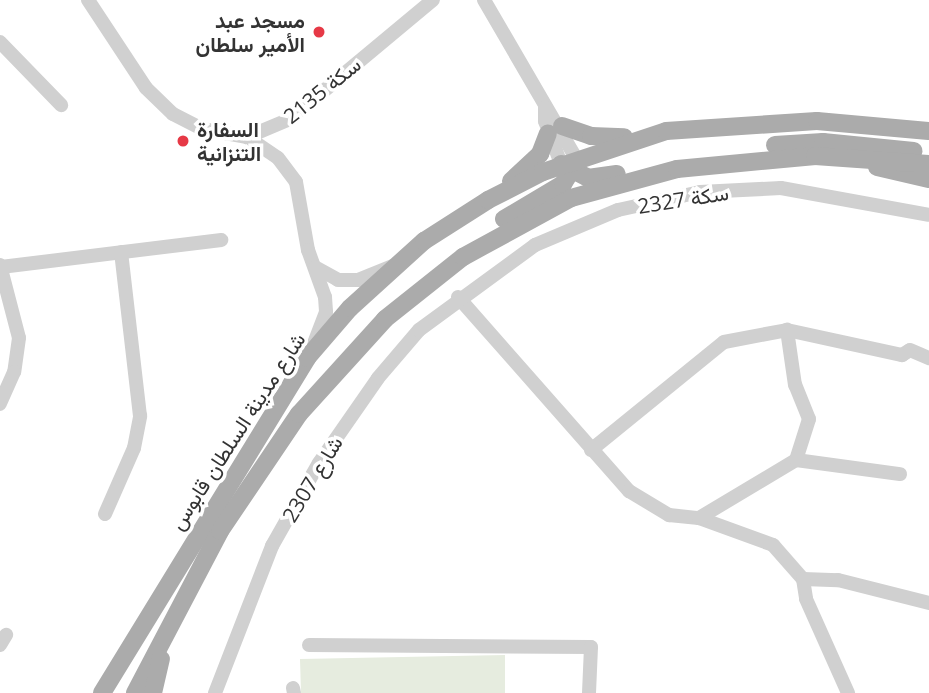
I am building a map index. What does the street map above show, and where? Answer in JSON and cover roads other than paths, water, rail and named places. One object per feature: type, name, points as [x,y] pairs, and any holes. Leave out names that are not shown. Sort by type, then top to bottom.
[{"type":"main road","name":"شارع مدينة السلطان قابوس","points":[[102,693],[307,358],[395,265],[488,200],[645,135],[714,125],[817,121],[929,131]]},
{"type":"main road","points":[[488,200],[540,154],[555,130],[591,136],[645,135]]},
{"type":"main road","points":[[345,358],[373,318],[429,271],[570,165],[601,178],[744,148],[823,142],[929,153]]},
{"type":"main road","points":[[825,155],[929,179]]},
{"type":"main road","name":"شارع مدينة السلطان قابوس","points":[[135,693],[220,531],[281,438],[345,358],[385,319],[463,257],[571,198],[700,164],[825,155],[929,164]]},
{"type":"main road","points":[[153,693],[171,628]]},
{"type":"street","points":[[88,0],[146,88],[173,114],[203,129],[247,137],[290,169],[326,312],[307,358]]},
{"type":"street","name":"سكة 2135","points":[[247,137],[290,119],[433,0]]},
{"type":"street","points":[[484,0],[545,107],[570,165]]},
{"type":"street","points":[[0,42],[61,105]]},
{"type":"street","name":"سكة 2327","points":[[458,297],[535,245],[618,209],[700,192],[781,188],[929,215]]},
{"type":"street","points":[[0,404],[14,372],[19,338],[1,266],[221,240]]},
{"type":"street","points":[[105,514],[134,448],[140,416],[121,252]]},
{"type":"street","points":[[314,266],[338,280],[358,280],[395,265]]},
{"type":"street","points":[[458,297],[591,450],[645,502],[669,515],[699,519],[773,545],[803,579],[806,599],[848,693]]},
{"type":"street","name":"2307 شارع","points":[[215,693],[272,547],[319,463],[411,340],[458,297]]},
{"type":"street","points":[[591,450],[724,342],[787,330],[902,355],[910,349],[929,358]]},
{"type":"street","points":[[787,330],[795,385],[809,419],[796,460]]},
{"type":"street","points":[[699,519],[796,460],[900,474]]},
{"type":"street","points":[[803,579],[838,580],[929,603]]},
{"type":"street","points":[[309,645],[591,647],[589,693]]},
{"type":"place","name":"مسجد عبد الأمير سلطان","points":[[319,32]]},
{"type":"place","name":"السفارة التنزانية","points":[[183,141]]}]
